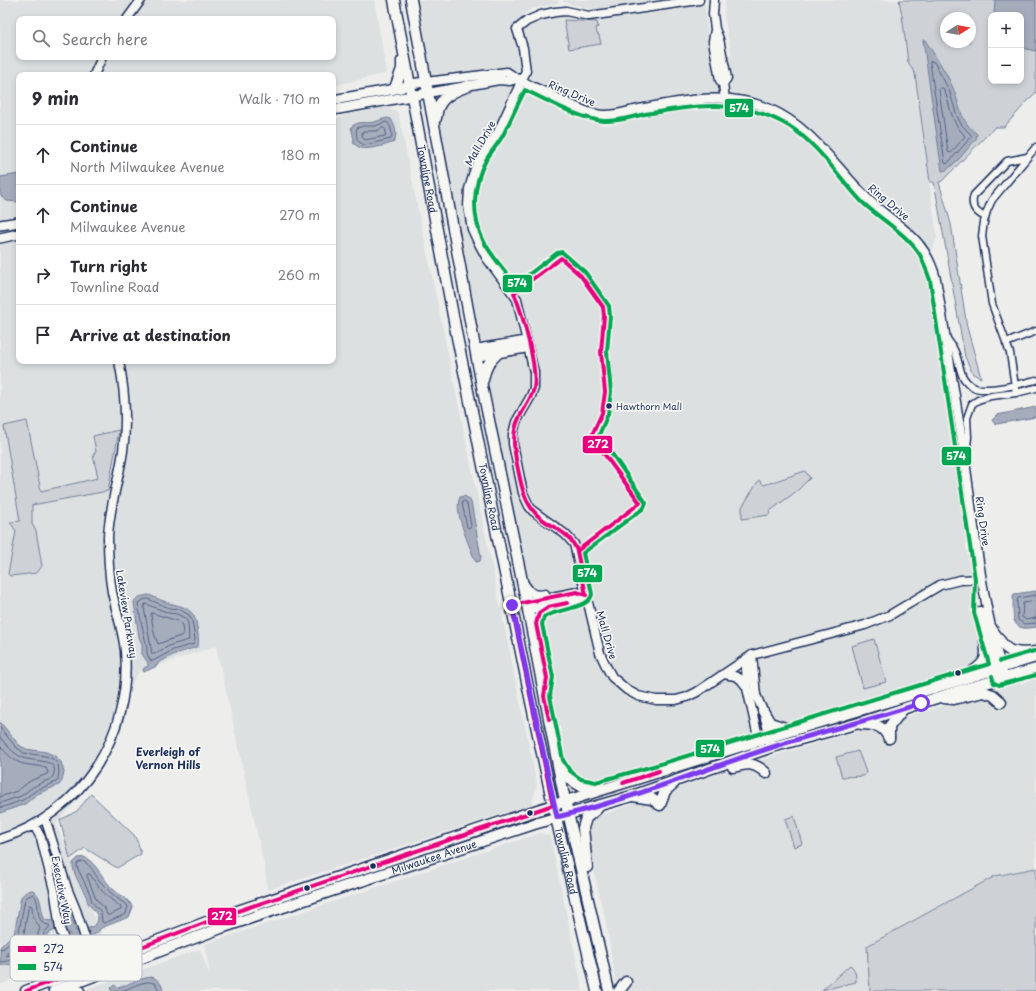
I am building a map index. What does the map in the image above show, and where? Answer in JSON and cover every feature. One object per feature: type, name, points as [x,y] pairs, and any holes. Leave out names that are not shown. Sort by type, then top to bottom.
[{"type":"main road","name":"Townline Road","points":[[394,0],[457,337],[553,805],[596,991]]},
{"type":"main road","name":"Townline Road","points":[[411,0],[475,353],[522,580],[557,762],[609,991]]},
{"type":"main road","points":[[395,88],[400,79],[402,69],[403,45]]},
{"type":"main road","points":[[336,99],[426,82]]},
{"type":"main road","points":[[435,128],[440,103],[457,90],[468,86]]},
{"type":"main road","points":[[336,109],[428,94]]},
{"type":"main road","points":[[0,225],[16,222]]},
{"type":"main road","points":[[0,238],[16,235]]},
{"type":"main road","points":[[482,386],[485,370],[491,359],[498,353]]},
{"type":"main road","points":[[941,685],[967,676],[982,664],[986,651],[980,612]]},
{"type":"main road","points":[[991,628],[1009,651],[1019,653],[1036,652]]},
{"type":"main road","points":[[771,742],[805,727],[1036,657]]},
{"type":"main road","points":[[771,742],[859,723],[938,697],[1036,669]]},
{"type":"main road","points":[[938,697],[954,699],[984,692],[993,695],[1001,702]]},
{"type":"main road","points":[[859,723],[880,727],[885,731],[889,738],[889,727],[903,709]]},
{"type":"main road","points":[[762,711],[770,723],[788,729],[805,727]]},
{"type":"main road","name":"Milwaukee Avenue","points":[[142,947],[217,918],[553,805],[759,741],[771,742]]},
{"type":"main road","name":"Milwaukee Avenue","points":[[142,954],[534,824],[632,796],[678,780],[771,742]]},
{"type":"main road","points":[[557,762],[566,775],[576,784],[596,788],[659,772]]},
{"type":"main road","points":[[700,771],[714,774],[744,764],[755,765],[766,773]]},
{"type":"main road","points":[[632,796],[652,799],[660,806],[665,791],[678,780]]},
{"type":"main road","points":[[602,805],[586,818],[583,828],[585,860],[607,955],[605,972]]},
{"type":"main road","points":[[534,824],[546,826],[555,832],[561,841]]},
{"type":"main road","points":[[73,991],[79,981]]},
{"type":"main road","name":"Milwaukee Avenue","points":[[26,991],[79,981]]},
{"type":"main road","name":"Milwaukee Avenue","points":[[54,991],[79,981]]},
{"type":"main road","points":[[619,991],[626,982]]},
{"type":"street","points":[[129,16],[141,0]]},
{"type":"street","name":"Mall Drive","points":[[699,0],[590,16],[566,11],[555,12],[541,15],[527,21],[517,29],[523,48],[526,71],[519,80],[498,132],[475,169],[469,189],[468,206],[472,229],[486,256],[517,299],[534,372],[535,383],[531,396],[516,422],[513,434],[513,444],[523,493],[528,506],[565,534],[574,544],[602,659],[612,677],[633,693],[650,700],[676,700],[697,692],[752,655],[865,625],[884,618],[940,585],[960,580],[981,579]]},
{"type":"street","points":[[714,0],[713,14],[715,29],[713,40],[725,99]]},
{"type":"street","points":[[95,72],[101,60]]},
{"type":"street","name":"Ring Drive","points":[[426,82],[507,72],[519,80],[582,109],[601,115],[709,98],[753,103],[769,108],[794,122],[820,145],[857,188],[876,207],[905,228],[917,240],[934,272],[965,461],[981,579],[999,668]]},
{"type":"street","name":"Ring Drive","points":[[428,94],[499,80],[519,80]]},
{"type":"street","points":[[1016,393],[1010,353],[992,304],[982,242],[985,217],[992,200],[1036,147]]},
{"type":"street","points":[[985,217],[978,214],[972,206],[974,195],[1007,161],[1027,157]]},
{"type":"street","points":[[1006,343],[1036,332]]},
{"type":"street","points":[[946,338],[952,345],[963,376],[973,387],[987,389],[1036,380]]},
{"type":"street","points":[[523,341],[528,346],[523,350],[498,353],[475,353],[523,341]]},
{"type":"street","name":"Lakeview Parkway","points":[[0,839],[18,833],[45,818],[72,796],[88,779],[97,766],[114,732],[124,698],[126,674],[125,650],[112,592],[108,554],[110,515],[121,463],[124,436],[124,387],[120,364]]},
{"type":"street","points":[[965,461],[968,444],[967,418],[972,404],[978,400],[991,396],[1016,393],[1036,388]]},
{"type":"street","name":"Ring Drive","points":[[981,579],[980,612],[1002,678]]},
{"type":"street","points":[[522,580],[531,592],[538,596],[563,591],[569,593]]},
{"type":"street","points":[[527,606],[569,593],[577,592],[586,595]]},
{"type":"street","points":[[544,696],[547,678],[536,624],[539,613],[548,607],[579,600],[586,595]]},
{"type":"street","points":[[527,606],[548,607]]},
{"type":"street","points":[[752,655],[746,667],[748,688],[759,741]]},
{"type":"street","points":[[752,655],[756,695],[771,742]]},
{"type":"street","points":[[724,674],[736,676],[742,679],[748,688]]},
{"type":"street","name":"Executive Way","points":[[45,818],[84,935]]},
{"type":"street","name":"Executive Way","points":[[34,824],[41,838],[55,894],[62,935]]},
{"type":"shaded area","points":[[0,0],[374,0],[387,73],[336,85],[336,72],[16,72],[16,364],[336,364],[336,120],[347,114],[386,107],[398,112],[537,784],[532,804],[267,890],[265,869],[216,646],[139,672],[132,684],[124,722],[112,751],[96,778],[56,824],[102,935],[10,935],[10,981],[0,985]]},
{"type":"shaded area","name":"Hawthorn Mall","points":[[416,0],[558,0],[559,3],[532,9],[520,17],[632,16],[662,12],[661,0],[704,0],[709,48],[732,56],[724,17],[725,0],[897,0],[905,18],[915,77],[937,237],[927,265],[974,566],[971,584],[981,653],[980,659],[974,665],[763,730],[567,794],[478,350]]},
{"type":"shaded area","points":[[563,0],[653,0],[627,7],[597,11],[563,2]]},
{"type":"shaded area","points":[[899,0],[1036,0],[1036,92],[1004,127],[995,127],[942,181],[939,182],[951,224],[967,327],[981,378],[973,374],[965,357],[934,182],[930,182],[915,74],[908,62]]},
{"type":"shaded area","points":[[564,20],[597,22],[597,34],[599,35],[601,44],[569,49]]},
{"type":"shaded area","points":[[27,421],[41,491],[98,478],[93,455],[96,451],[93,436],[119,430],[108,491],[32,505],[32,524],[36,531],[42,566],[37,573],[10,576],[8,574],[16,531],[10,522],[20,521],[4,426]]},
{"type":"shaded area","points":[[805,471],[810,478],[798,490],[770,511],[769,515],[742,519],[742,507],[759,480],[764,485]]},
{"type":"shaded area","points":[[874,639],[886,682],[863,688],[852,646]]},
{"type":"shaded area","points":[[1036,678],[1036,868],[995,876],[867,946],[870,991],[617,991],[607,928],[584,830],[590,819],[739,766]]},
{"type":"shaded area","points":[[858,751],[866,772],[864,776],[842,777],[836,757]]},
{"type":"shaded area","points":[[91,794],[134,835],[138,843],[141,854],[117,868],[85,848],[70,859],[60,820],[77,811]]},
{"type":"shaded area","points":[[794,816],[802,844],[794,847],[785,819]]},
{"type":"shaded area","points":[[540,833],[550,836],[583,991],[81,991],[109,981],[142,981],[142,969],[200,949],[210,976],[205,944]]},
{"type":"shaded area","points":[[1036,868],[1036,991],[870,991],[867,946],[995,876]]},
{"type":"shaded area","points":[[850,965],[855,971],[856,982],[822,990]]},
{"type":"water","points":[[995,0],[1036,0],[1036,51],[1024,49],[1024,12],[994,12]]},
{"type":"water","points":[[923,40],[925,40],[947,76],[953,88],[961,113],[967,124],[977,134],[976,139],[959,159],[947,170],[942,171]]},
{"type":"water","points":[[387,118],[391,119],[395,127],[396,136],[394,142],[378,147],[368,148],[360,148],[353,143],[354,139],[351,127],[360,123],[374,122]]},
{"type":"water","points":[[16,174],[16,202],[7,201],[0,195],[0,177]]},
{"type":"water","points":[[1036,407],[1036,417],[997,424],[992,420],[997,415]]},
{"type":"water","points":[[464,496],[471,502],[481,557],[480,561],[476,562],[460,519],[458,503],[460,497]]},
{"type":"water","points":[[1036,591],[1036,627],[1021,627],[1014,621],[1013,596],[1014,594]]},
{"type":"water","points":[[149,595],[186,608],[192,613],[196,622],[198,646],[175,654],[158,663],[157,666],[144,672],[144,668],[148,666],[148,663],[142,654],[142,644],[139,637],[134,602],[138,597]]},
{"type":"water","points":[[0,722],[19,745],[26,749],[46,752],[55,756],[61,762],[64,772],[62,781],[59,785],[37,794],[25,804],[0,813]]},
{"type":"water","points":[[84,857],[88,859],[114,890],[131,904],[133,907],[129,917],[101,928],[94,935],[70,935],[67,931],[55,930],[47,935],[14,935],[21,897],[28,891],[33,890],[39,897],[45,920],[53,921],[71,916],[76,931],[95,925],[98,919],[97,915],[88,903],[75,875],[73,863],[78,858]]},
{"type":"water","points":[[9,938],[10,964],[0,965],[0,947]]},
{"type":"water","points":[[152,977],[157,979],[162,986],[163,991],[112,991],[110,989],[114,985],[118,988]]},
{"type":"transit line","name":"574","points":[[525,90],[584,117],[603,121],[619,120],[645,114],[701,106],[736,108],[754,111],[771,117],[789,126],[810,142],[862,202],[901,233],[914,247],[920,255],[930,280],[975,579],[974,613],[989,664],[657,765],[596,782],[581,779],[570,771],[563,760],[550,696],[553,677],[542,624],[544,617],[549,614],[579,606],[590,599],[592,594],[583,553],[644,508],[646,503],[599,435],[608,414],[611,392],[607,352],[610,316],[609,306],[585,272],[562,252],[557,253],[515,285],[490,252],[479,230],[475,210],[478,179],[486,160],[502,137],[525,90]]},
{"type":"transit line","name":"272","points":[[561,258],[581,276],[603,307],[604,316],[601,352],[605,392],[602,413],[592,435],[640,503],[577,551],[574,544],[565,534],[542,519],[533,511],[525,496],[514,446],[516,425],[533,392],[535,379],[532,354],[514,293],[561,258]]},
{"type":"transit line","name":"272","points":[[577,551],[586,595]]},
{"type":"transit line","name":"272","points":[[142,947],[217,918],[553,805],[512,605],[577,592],[586,595]]},
{"type":"transit line","name":"272","points":[[549,719],[544,696],[547,678],[536,624],[539,613],[548,607],[567,603]]},
{"type":"transit line","name":"574","points":[[1000,661],[1034,651]]},
{"type":"transit line","name":"574","points":[[992,676],[994,683],[999,685],[1036,675]]},
{"type":"transit line","name":"272","points":[[623,783],[659,771]]},
{"type":"transit line","name":"272","points":[[26,991],[52,981]]},
{"type":"place","name":"Hawthorn Mall","points":[[609,406]]},
{"type":"district","name":"Everleigh of Vernon Hills","points":[[168,758]]},
{"type":"route","points":[[512,605],[530,697],[553,805],[557,817],[632,796],[778,745],[859,723],[921,703]]}]
